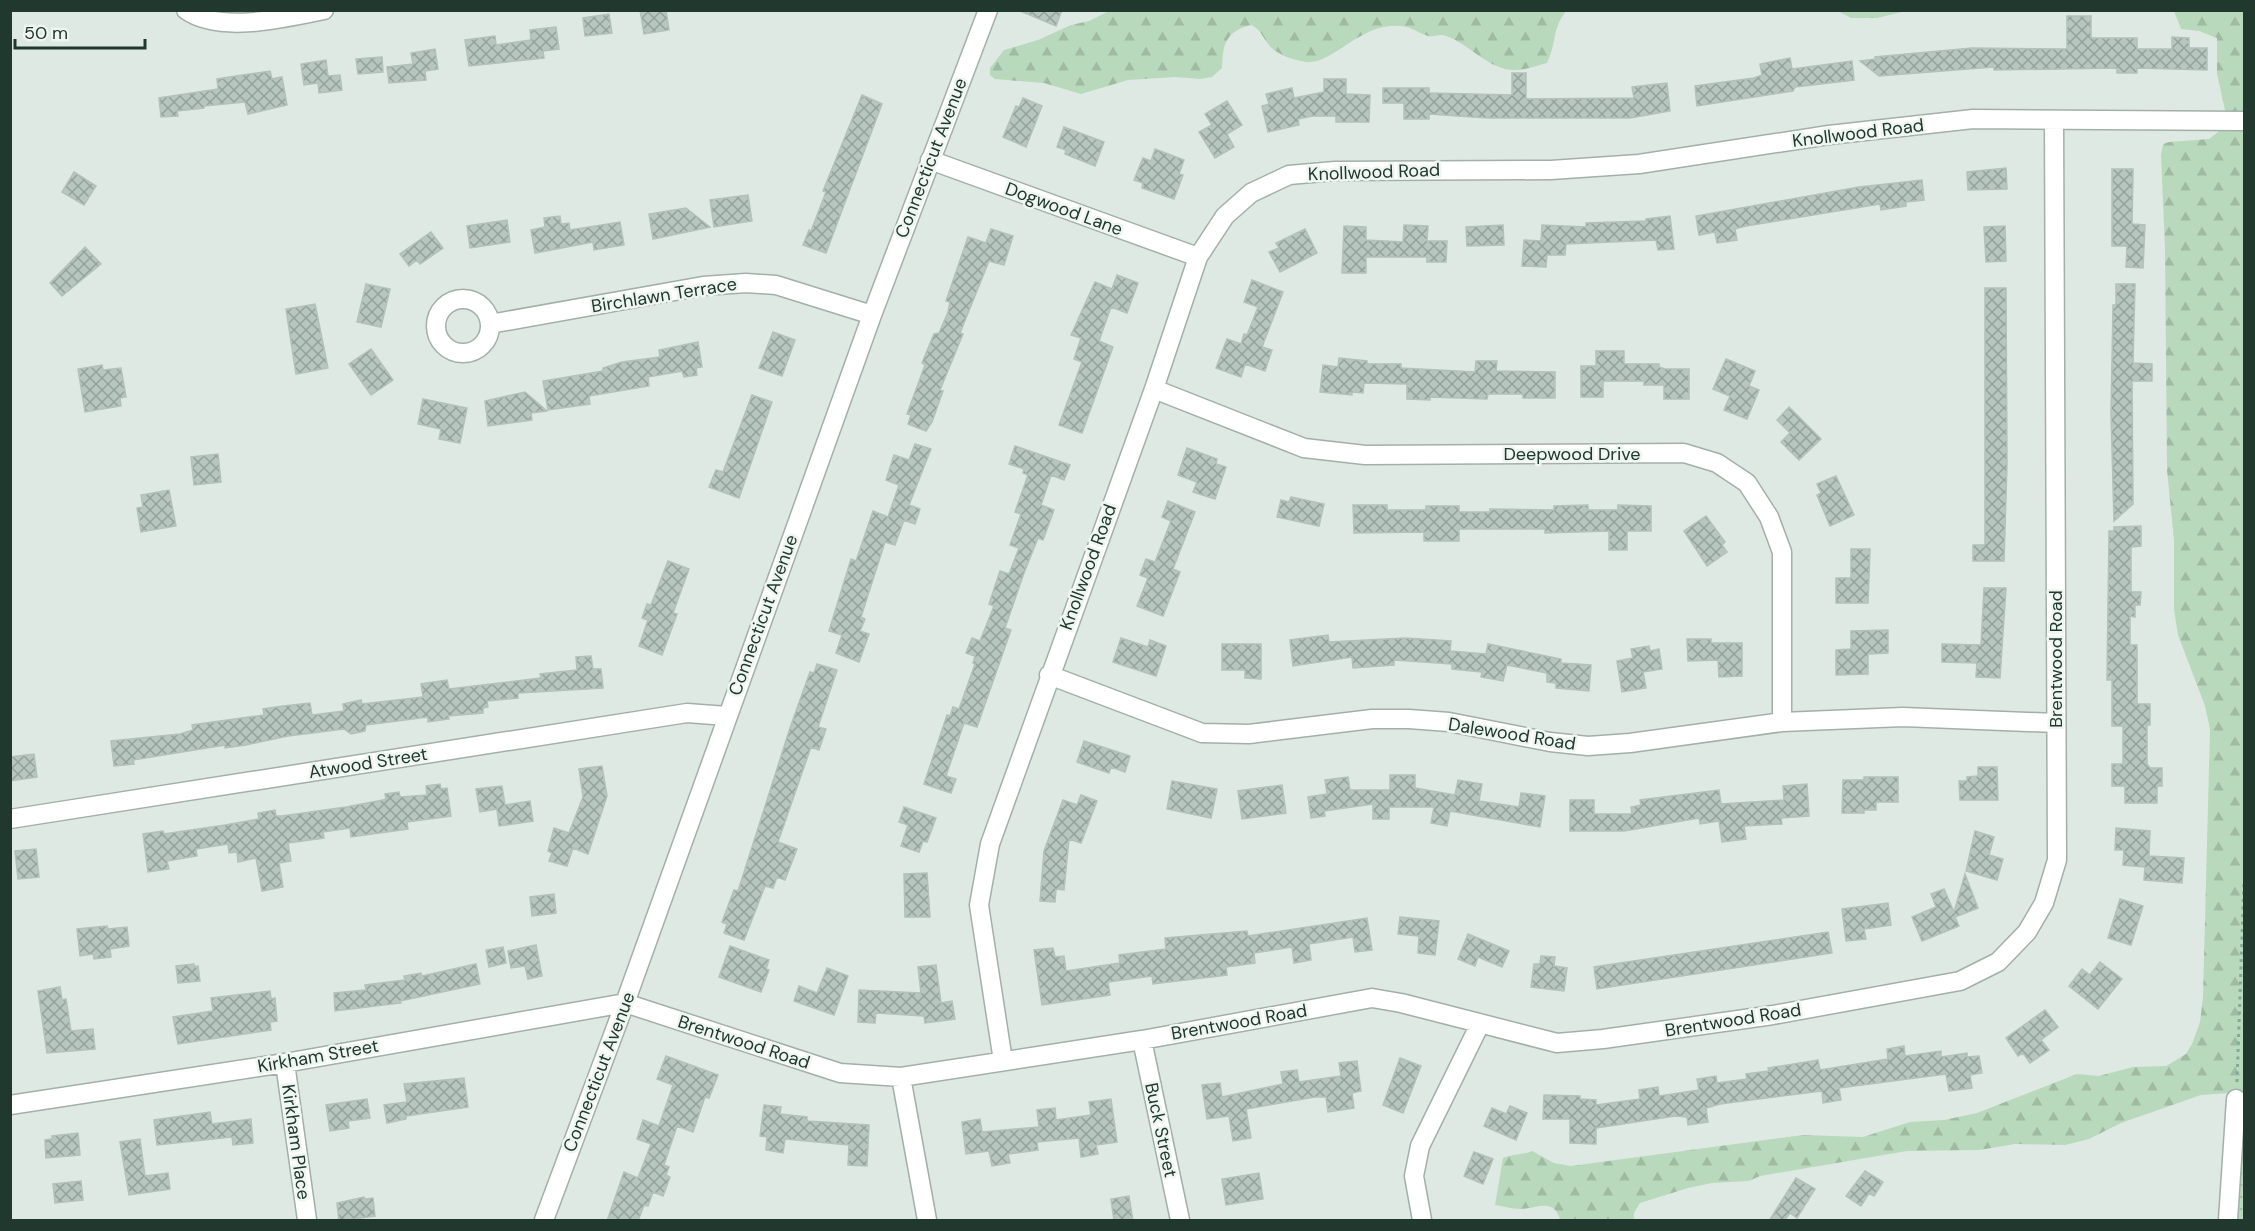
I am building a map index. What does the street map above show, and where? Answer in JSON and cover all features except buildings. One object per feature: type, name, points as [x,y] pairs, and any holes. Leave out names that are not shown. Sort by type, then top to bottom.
[{"type":"street","points":[[186,10],[197,18],[235,23],[277,19],[324,10]]},
{"type":"street","name":"Connecticut Avenue","points":[[544,1221],[626,1003],[872,315],[988,10]]},
{"type":"street","name":"Knollwood Road","points":[[1003,1061],[979,905],[990,844],[1049,675],[1154,389],[1198,257],[1225,216],[1251,193],[1289,175],[1335,171],[1551,170],[1639,164],[1840,133],[1973,119],[2244,121]]},
{"type":"street","name":"Brentwood Road","points":[[626,1003],[840,1073],[902,1077],[1142,1040],[1372,998],[1401,1003],[1557,1043],[1604,1039],[1773,1015],[1960,981],[1998,962],[2027,932],[2044,903],[2057,860],[2054,120]]},
{"type":"street","name":"Dogwood Lane","points":[[930,160],[1198,257]]},
{"type":"street","name":"Birchlawn Terrace","points":[[490,324],[703,286],[746,283],[776,285],[872,315]]},
{"type":"street","name":"Deepwood Drive","points":[[1154,389],[1304,448],[1365,455],[1684,453],[1717,463],[1747,483],[1769,517],[1782,552],[1782,722]]},
{"type":"street","name":"Dalewood Road","points":[[1049,675],[1202,733],[1249,734],[1372,719],[1409,719],[1449,722],[1550,742],[1588,746],[1630,743],[1782,722],[1903,717],[2056,723]]},
{"type":"street","name":"Atwood Street","points":[[10,819],[687,713],[727,716]]},
{"type":"street","name":"Kirkham Street","points":[[10,1105],[285,1063],[626,1003]]},
{"type":"street","points":[[1422,1221],[1414,1176],[1420,1146],[1480,1024]]},
{"type":"street","name":"Buck Street","points":[[1142,1040],[1180,1221]]},
{"type":"street","name":"Kirkham Place","points":[[285,1063],[307,1221]]},
{"type":"street","points":[[902,1077],[927,1221]]},
{"type":"street","points":[[2228,1221],[2236,1099]]},
{"type":"path","points":[[2236,1099],[2244,880]]},
{"type":"green space","points":[[1109,11],[1566,11],[1558,25],[1547,63],[1520,70],[1502,68],[1493,64],[1459,42],[1442,35],[1428,36],[1407,27],[1391,26],[1364,34],[1317,61],[1306,62],[1276,52],[1251,25],[1236,31],[1227,40],[1223,52],[1222,68],[1212,77],[1128,80],[1081,94],[1044,83],[995,79],[990,75],[990,68],[1004,50],[1038,40]]},
{"type":"green space","points":[[1838,11],[1906,11],[1877,18],[1851,18]]},
{"type":"green space","points":[[2174,11],[2244,11],[2244,1092],[2201,1095],[2121,1123],[2089,1139],[2065,1145],[2015,1144],[1979,1150],[1907,1151],[1760,1176],[1749,1181],[1712,1183],[1688,1188],[1640,1203],[1634,1213],[1634,1220],[1560,1220],[1554,1209],[1549,1206],[1514,1209],[1495,1205],[1503,1158],[1510,1156],[1532,1151],[1554,1163],[1571,1166],[1803,1135],[1863,1137],[1910,1122],[1944,1120],[1977,1113],[2077,1074],[2099,1076],[2133,1067],[2166,1066],[2186,1054],[2192,1044],[2200,1022],[2203,997],[2210,729],[2205,706],[2178,635],[2174,610],[2174,540],[2167,470],[2165,248],[2161,155],[2163,144],[2169,142],[2209,139],[2223,128],[2225,110],[2217,74],[2217,38],[2199,31],[2181,29]]},
{"type":"green space","points":[[2244,1045],[2244,1220],[2237,1220]]}]
